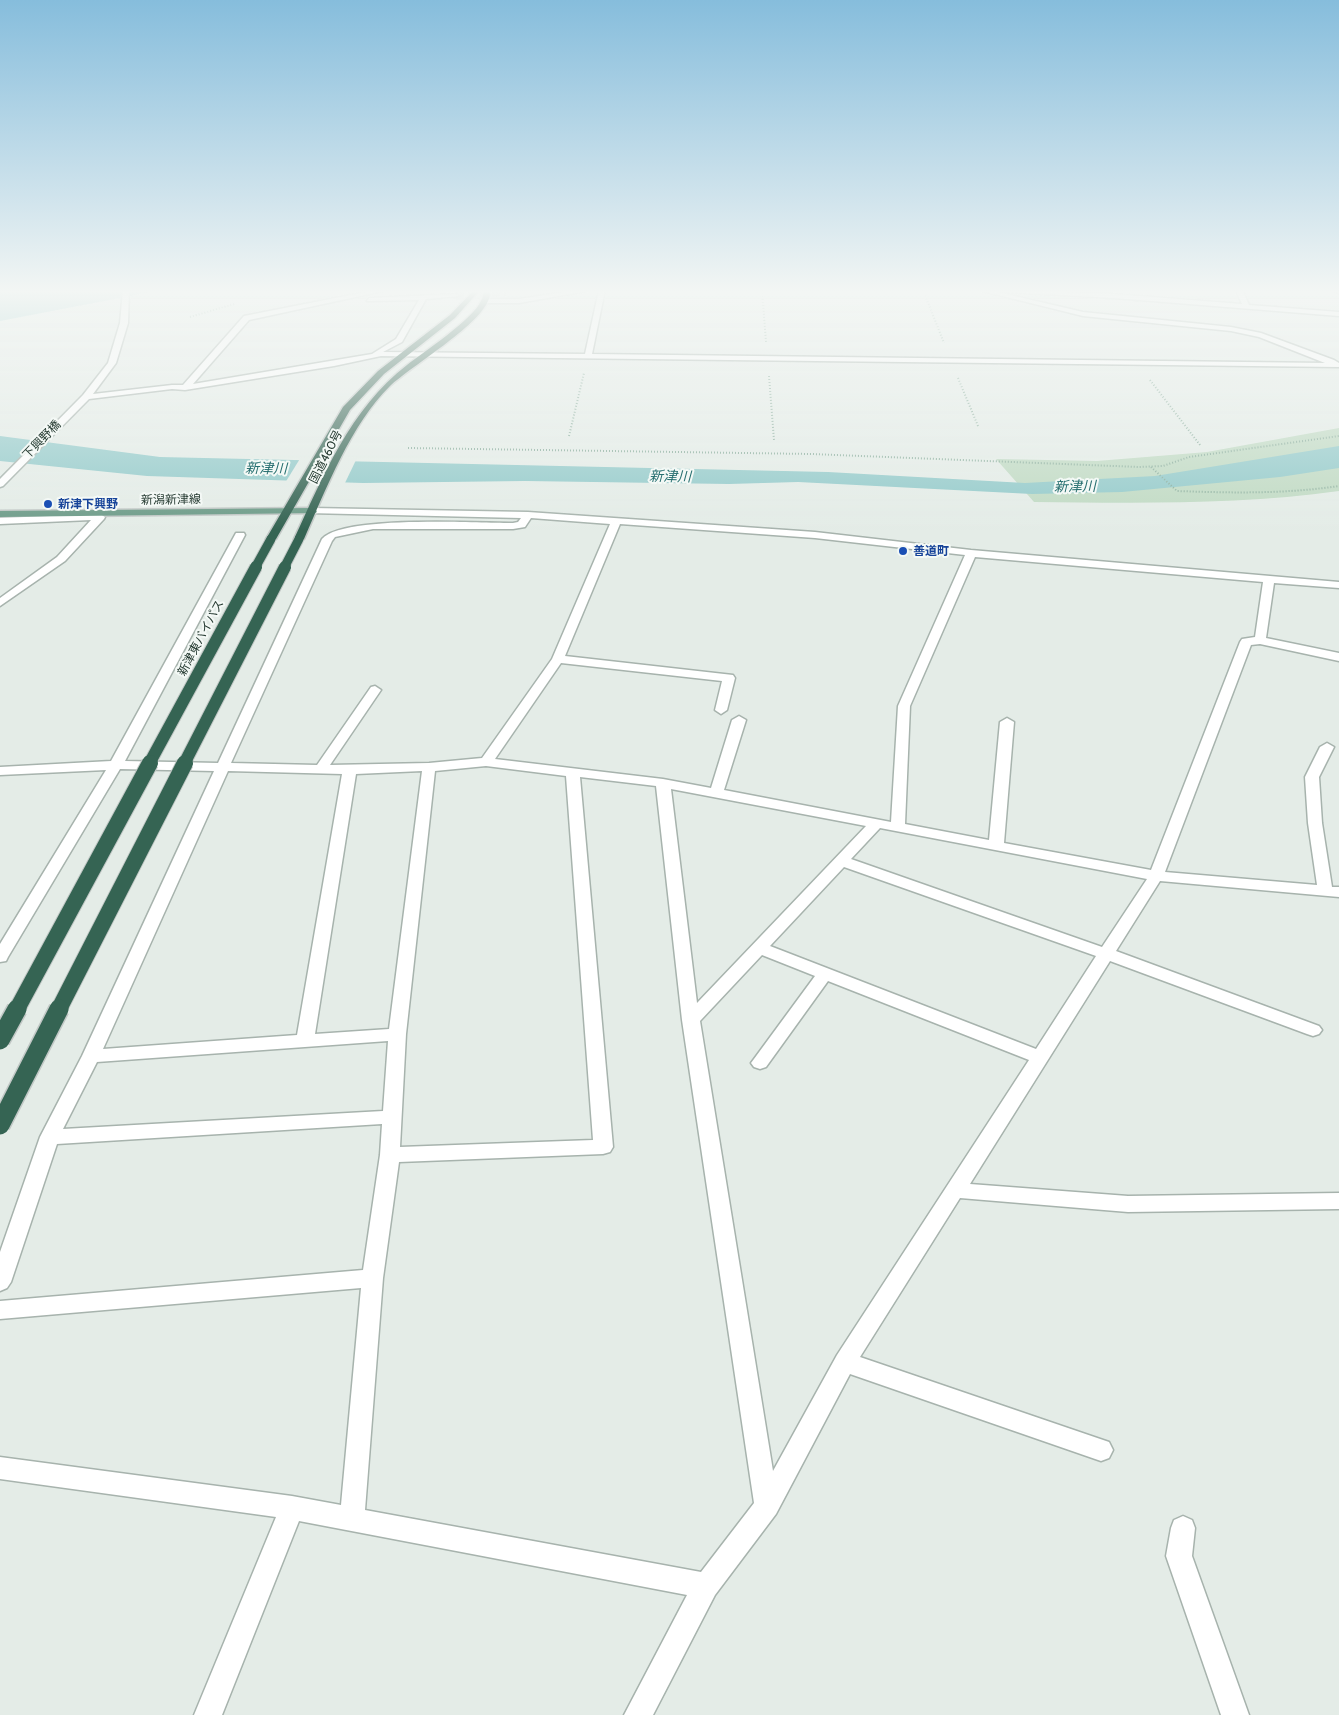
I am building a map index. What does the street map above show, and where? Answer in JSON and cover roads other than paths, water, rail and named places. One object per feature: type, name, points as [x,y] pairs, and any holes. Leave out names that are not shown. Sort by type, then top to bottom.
[{"type":"highway","name":"新津東バイパス","points":[[0,1040],[294,497],[346,409],[359,394],[385,370]]},
{"type":"highway","name":"国道460号","points":[[312,511],[344,448],[374,399],[406,370]]},
{"type":"highway","points":[[0,1125],[312,511]]},
{"type":"main road","name":"新潟新津線","points":[[0,514],[312,511]]},
{"type":"street","name":"下興野橋","points":[[0,484],[86,397],[107,370]]},
{"type":"street","points":[[185,388],[201,370]]},
{"type":"street","points":[[86,397],[185,388],[297,370]]},
{"type":"street","points":[[312,511],[528,515],[815,535],[971,553],[1339,585]]},
{"type":"street","points":[[0,1282],[50,1137],[90,1056],[327,540],[332,535],[373,526],[513,526],[521,524],[528,515]]},
{"type":"street","points":[[0,521],[100,517],[61,559],[0,603]]},
{"type":"street","points":[[486,762],[558,659],[616,522]]},
{"type":"street","points":[[0,957],[116,765],[240,536]]},
{"type":"street","points":[[898,827],[904,706],[971,553]]},
{"type":"street","points":[[1260,640],[1269,579]]},
{"type":"street","points":[[638,1715],[706,1586],[767,1506],[845,1362],[1156,876],[1246,642],[1260,640],[1339,657]]},
{"type":"street","points":[[558,659],[729,678],[721,710]]},
{"type":"street","points":[[321,769],[375,690]]},
{"type":"street","points":[[716,794],[739,720]]},
{"type":"street","points":[[996,846],[1007,722]]},
{"type":"street","points":[[0,771],[116,765],[350,770],[429,767],[486,762],[663,783],[1156,876],[1332,891],[1315,823],[1312,777],[1327,747]]},
{"type":"street","points":[[352,1520],[372,1278],[390,1155],[391,1117],[398,1034],[429,767]]},
{"type":"street","points":[[305,1041],[350,770]]},
{"type":"street","points":[[390,1155],[603,1147],[573,772]]},
{"type":"street","points":[[663,783],[691,1020],[767,1506]]},
{"type":"street","points":[[691,1020],[761,949],[877,823]]},
{"type":"street","points":[[842,862],[1107,954],[1313,1030]]},
{"type":"street","points":[[761,949],[1040,1058]]},
{"type":"street","points":[[760,1063],[825,974]]},
{"type":"street","points":[[90,1056],[398,1034]]},
{"type":"street","points":[[50,1137],[391,1117]]},
{"type":"street","points":[[954,1190],[1128,1204],[1339,1201]]},
{"type":"street","points":[[0,1310],[372,1278]]},
{"type":"street","points":[[845,1362],[1101,1450]]},
{"type":"street","points":[[0,1468],[292,1508],[706,1586]]},
{"type":"street","points":[[208,1715],[292,1508]]},
{"type":"street","points":[[1183,1528],[1179,1556],[1235,1715]]},
{"type":"water","name":"新津川","points":[[0,436],[160,457],[828,472],[1025,483],[1155,476],[1339,446],[1339,468],[1280,477],[1122,492],[1032,494],[798,482],[729,484],[525,481],[363,483],[147,476],[0,461]]},
{"type":"place","name":"新津下興野","points":[[48,504]]},
{"type":"place","name":"善道町","points":[[903,551]]}]
